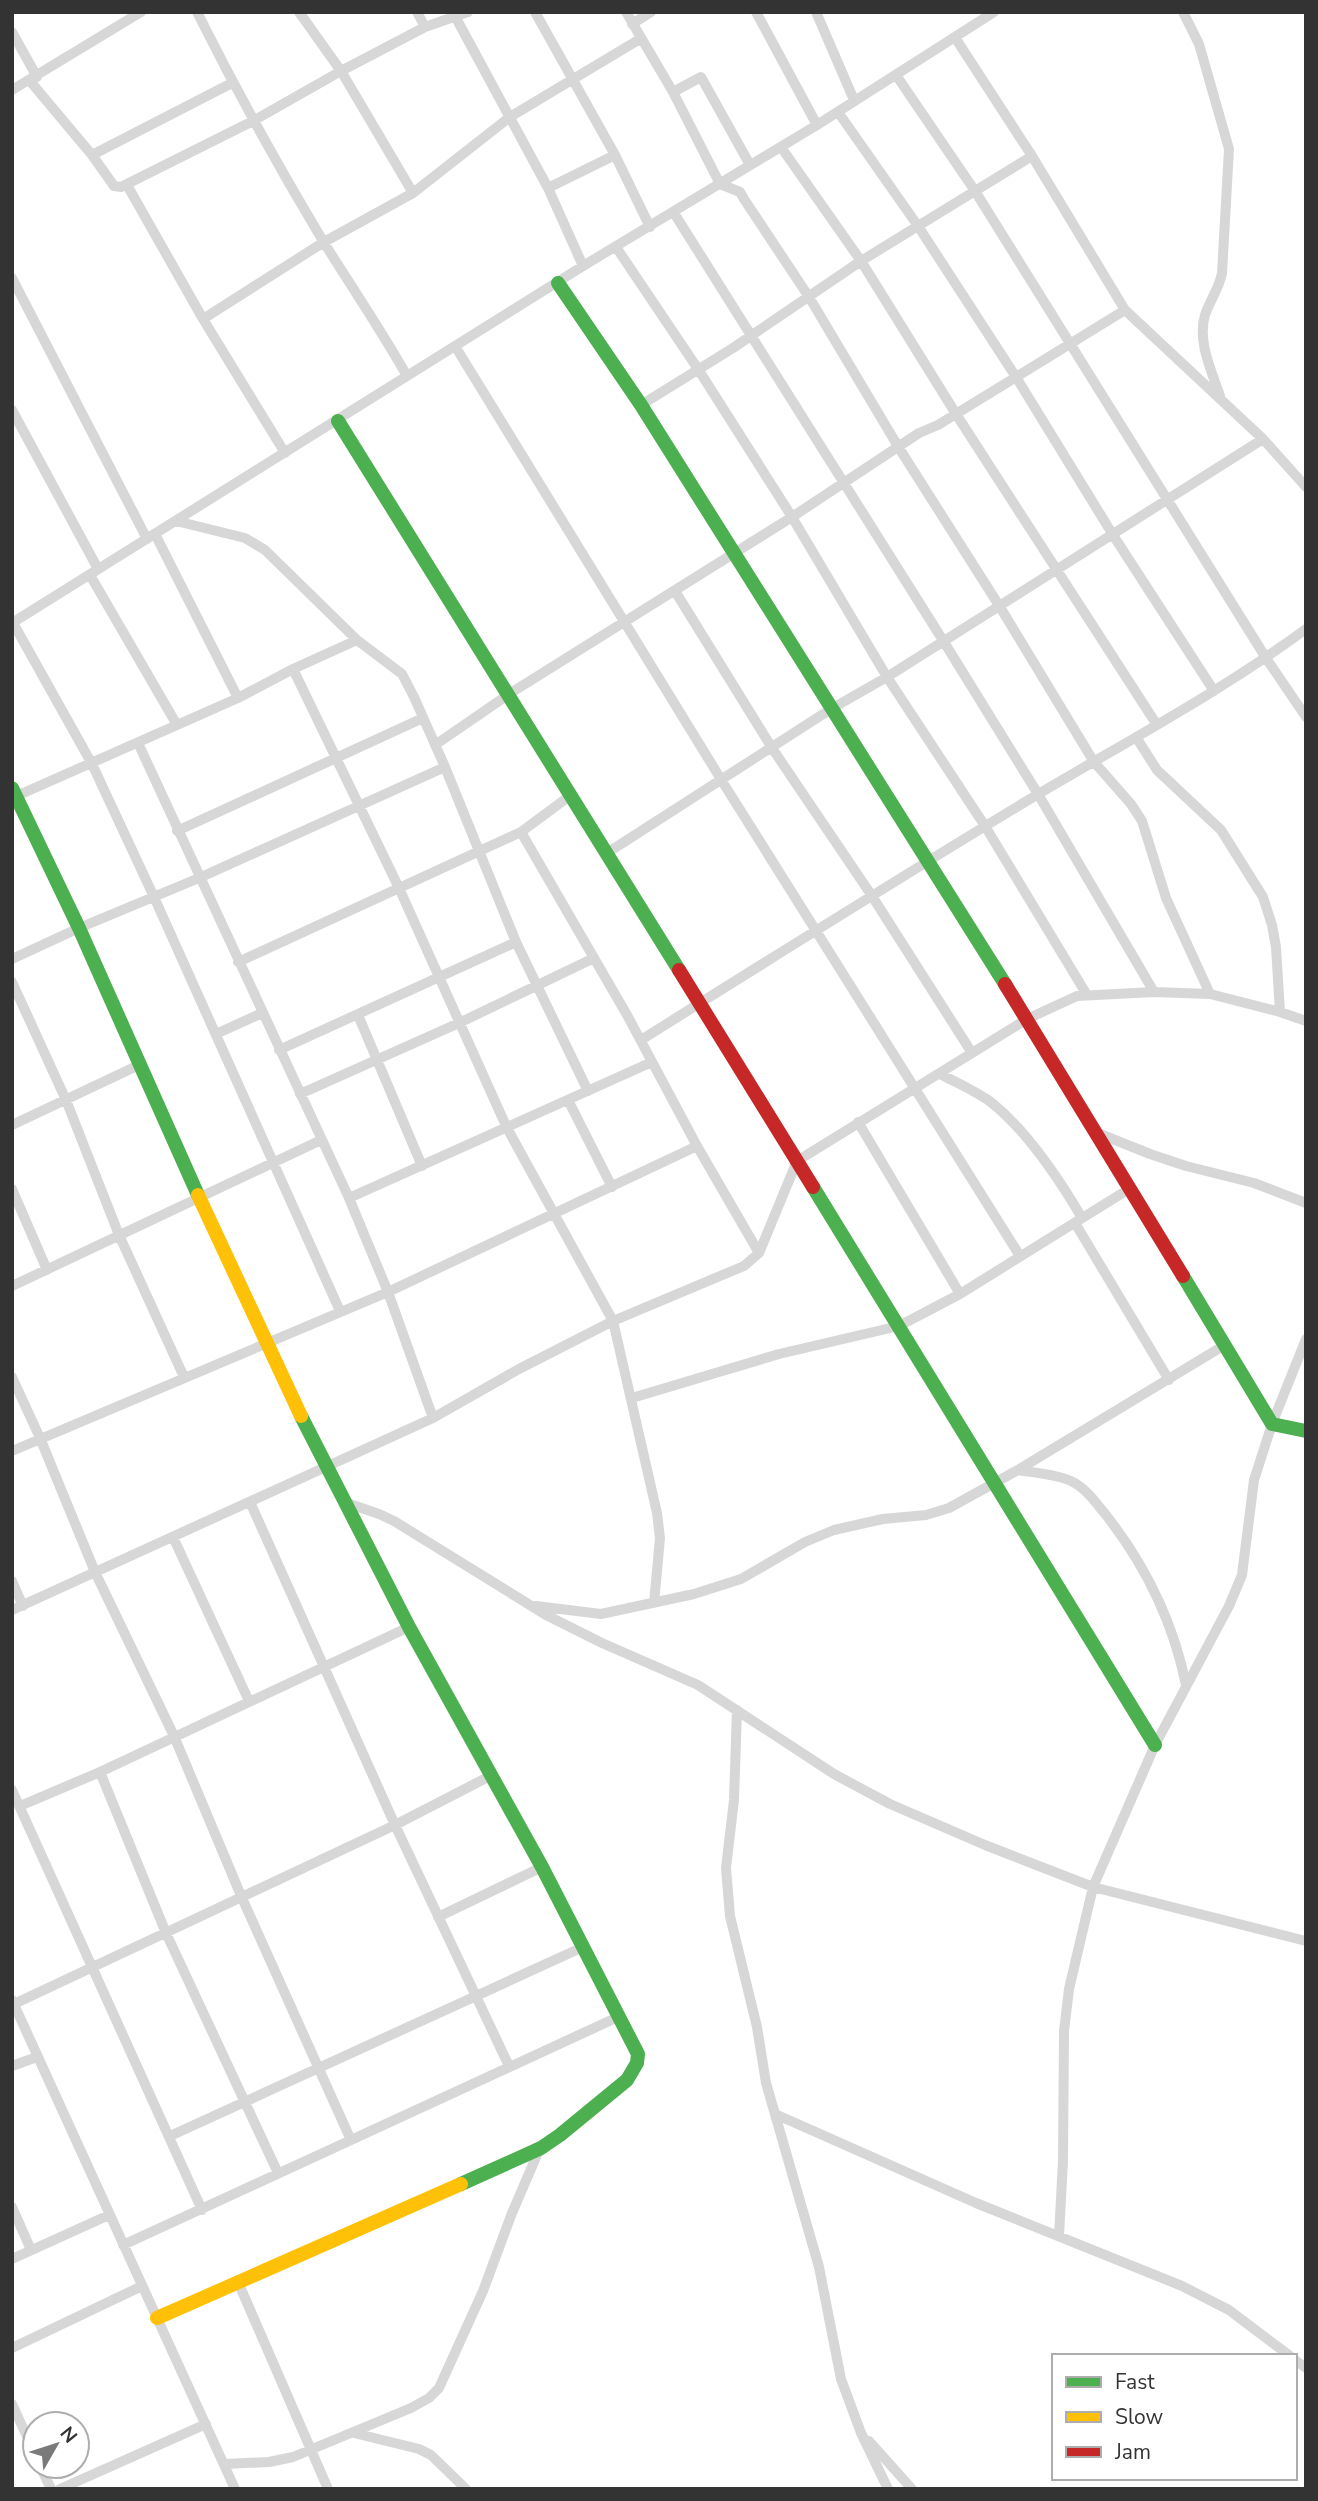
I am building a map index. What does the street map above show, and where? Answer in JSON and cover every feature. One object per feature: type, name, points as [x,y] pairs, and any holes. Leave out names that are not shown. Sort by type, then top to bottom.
[{"type":"street","points":[[12,90],[141,12]]},
{"type":"street","points":[[197,12],[253,121],[407,376]]},
{"type":"street","points":[[299,12],[341,71],[413,193]]},
{"type":"street","points":[[417,12],[425,27]]},
{"type":"street","points":[[12,32],[34,79],[116,188],[127,185],[253,121],[425,27],[468,12]]},
{"type":"street","points":[[535,12],[615,155],[650,227]]},
{"type":"street","points":[[626,12],[673,92],[720,184],[740,192],[808,297],[1094,762],[1132,804],[1142,821],[1167,898],[1210,994]]},
{"type":"street","points":[[632,24],[651,12]]},
{"type":"street","points":[[816,12],[854,100]]},
{"type":"street","points":[[340,1311],[92,764],[12,622],[583,266],[956,39],[994,12]]},
{"type":"street","points":[[1183,12],[1199,44],[1228,149],[1222,274],[1202,327],[1205,351],[1222,401]]},
{"type":"street","points":[[757,13],[817,125]]},
{"type":"street","points":[[456,18],[548,188],[583,266]]},
{"type":"street","points":[[203,319],[324,242],[413,193],[510,117],[640,39]]},
{"type":"street","points":[[956,39],[1032,156],[1125,310],[1263,439],[1306,487]]},
{"type":"street","points":[[896,75],[975,191],[1306,718]]},
{"type":"street","points":[[673,92],[701,77],[750,166]]},
{"type":"street","points":[[92,155],[232,83]]},
{"type":"street","points":[[838,112],[918,226],[1214,691]]},
{"type":"street","points":[[782,146],[861,261],[956,414],[1157,725]]},
{"type":"street","points":[[548,188],[615,155]]},
{"type":"street","points":[[641,405],[861,261],[1032,156]]},
{"type":"street","points":[[127,185],[203,319],[285,453]]},
{"type":"street","points":[[674,213],[1038,794],[1154,992]]},
{"type":"street","points":[[616,247],[792,517],[887,677],[985,826],[1087,995]]},
{"type":"street","points":[[12,278],[238,698]]},
{"type":"street","points":[[558,283],[641,405],[1027,1019],[1272,1424],[1306,1431]]},
{"type":"street","points":[[435,745],[509,694],[843,485],[919,433],[956,414],[1125,310]]},
{"type":"street","points":[[455,346],[722,781],[818,930],[1020,1256]]},
{"type":"street","points":[[12,410],[94,572],[177,725]]},
{"type":"street","points":[[338,421],[996,1483],[1155,1745]]},
{"type":"street","points":[[607,853],[831,709],[1000,607],[1263,439]]},
{"type":"street","points":[[176,520],[245,538],[265,550],[357,640],[402,674],[445,767],[516,942],[588,1091]]},
{"type":"street","points":[[675,590],[772,748],[873,896],[972,1053]]},
{"type":"street","points":[[641,1040],[927,861],[1214,691],[1306,629]]},
{"type":"street","points":[[157,2318],[541,2148],[627,2080],[637,2063],[638,2054],[542,1867],[409,1627],[326,1467],[139,1065],[79,928],[14,794],[92,764],[357,640]]},
{"type":"street","points":[[293,669],[399,888],[507,1128],[612,1321],[657,1513],[660,1538],[654,1603]]},
{"type":"street","points":[[177,831],[423,718]]},
{"type":"street","points":[[1136,737],[1157,770],[1221,830],[1263,897],[1274,936],[1280,1012]]},
{"type":"street","points":[[138,743],[349,1198],[388,1292],[433,1418]]},
{"type":"street","points":[[12,959],[445,767]]},
{"type":"street","points":[[238,962],[521,832],[571,795]]},
{"type":"street","points":[[521,832],[641,1040],[697,1146],[759,1253]]},
{"type":"street","points":[[279,1050],[516,942]]},
{"type":"street","points":[[300,1094],[459,1023],[594,958]]},
{"type":"street","points":[[12,982],[65,1100],[119,1235],[184,1377]]},
{"type":"street","points":[[12,1610],[433,1418],[519,1369],[612,1321],[734,1272],[752,1261],[759,1253],[797,1161],[1027,1019],[1065,1001],[1087,995],[1154,992],[1210,994],[1306,1021]]},
{"type":"street","points":[[216,1034],[262,1013]]},
{"type":"street","points":[[358,1016],[422,1166]]},
{"type":"street","points":[[349,1198],[652,1062]]},
{"type":"street","points":[[12,1125],[139,1065]]},
{"type":"street","points":[[940,1073],[977,1094],[1004,1114],[1051,1169],[1169,1380]]},
{"type":"street","points":[[568,1100],[612,1187]]},
{"type":"street","points":[[858,1122],[960,1293]]},
{"type":"street","points":[[1094,1132],[1150,1154],[1254,1183],[1306,1203]]},
{"type":"street","points":[[12,1286],[321,1140]]},
{"type":"street","points":[[12,1451],[388,1292],[697,1146]]},
{"type":"street","points":[[12,1189],[47,1270]]},
{"type":"street","points":[[632,1398],[779,1354],[899,1326],[960,1293],[1129,1189]]},
{"type":"street","points":[[1059,2236],[1063,2161],[1064,2031],[1069,1989],[1093,1887],[1155,1745],[1229,1606],[1242,1574],[1254,1480],[1272,1424],[1306,1339]]},
{"type":"street","points":[[530,1605],[601,1614],[654,1603],[714,1589],[741,1579],[805,1542],[834,1530],[883,1519],[926,1515],[949,1508],[1018,1470],[1223,1346]]},
{"type":"street","points":[[12,1377],[95,1572],[174,1736],[242,1898],[351,2138]]},
{"type":"street","points":[[1018,1470],[1073,1482],[1093,1500],[1129,1545],[1149,1579],[1172,1630],[1186,1685]]},
{"type":"street","points":[[250,1502],[395,1825],[509,2066]]},
{"type":"street","points":[[344,1502],[394,1521],[530,1605],[602,1643],[698,1685],[834,1774],[890,1804],[1093,1887],[1306,1941]]},
{"type":"street","points":[[173,1537],[249,1701]]},
{"type":"street","points":[[12,1581],[23,1605]]},
{"type":"street","points":[[20,1806],[100,1772],[409,1627]]},
{"type":"street","points":[[737,1710],[734,1800],[726,1868],[730,1916],[757,2027],[766,2083],[819,2267],[841,2379],[861,2433],[888,2489]]},
{"type":"street","points":[[100,1772],[166,1933],[278,2173]]},
{"type":"street","points":[[235,2489],[13,2002],[242,1898],[492,1775]]},
{"type":"street","points":[[12,1790],[202,2210]]},
{"type":"street","points":[[438,1917],[542,1867]]},
{"type":"street","points":[[170,2136],[583,1947]]},
{"type":"street","points":[[123,2245],[618,2017]]},
{"type":"street","points":[[12,2066],[37,2057]]},
{"type":"street","points":[[775,2114],[976,2203],[1194,2292],[1229,2310],[1287,2354]]},
{"type":"street","points":[[225,2464],[269,2462],[310,2451],[411,2408],[429,2398],[439,2388],[483,2291],[512,2213],[541,2148]]},
{"type":"street","points":[[12,2207],[31,2250]]},
{"type":"street","points":[[12,2259],[109,2215]]},
{"type":"street","points":[[237,2282],[328,2489]]},
{"type":"street","points":[[12,2348],[142,2287]]},
{"type":"street","points":[[12,2404],[21,2424]]},
{"type":"street","points":[[60,2489],[206,2424]]},
{"type":"street","points":[[354,2433],[419,2449],[431,2455],[466,2489]]},
{"type":"street","points":[[861,2433],[912,2489]]},
{"type":"traffic: fast","points":[[558,283],[641,405],[1005,984]]},
{"type":"traffic: fast","points":[[338,421],[679,970]]},
{"type":"traffic: fast","points":[[12,788],[79,928],[198,1195]]},
{"type":"traffic: fast","points":[[813,1187],[1155,1745]]},
{"type":"traffic: fast","points":[[1183,1276],[1272,1424],[1306,1431]]},
{"type":"traffic: fast","points":[[301,1416],[409,1627],[542,1867],[638,2054],[637,2063],[627,2080],[560,2135],[541,2148],[461,2184]]},
{"type":"traffic: slow","points":[[198,1195],[301,1416]]},
{"type":"traffic: slow","points":[[157,2318],[461,2184]]},
{"type":"traffic: jam","points":[[679,970],[813,1187]]},
{"type":"traffic: jam","points":[[1005,984],[1183,1276]]}]
